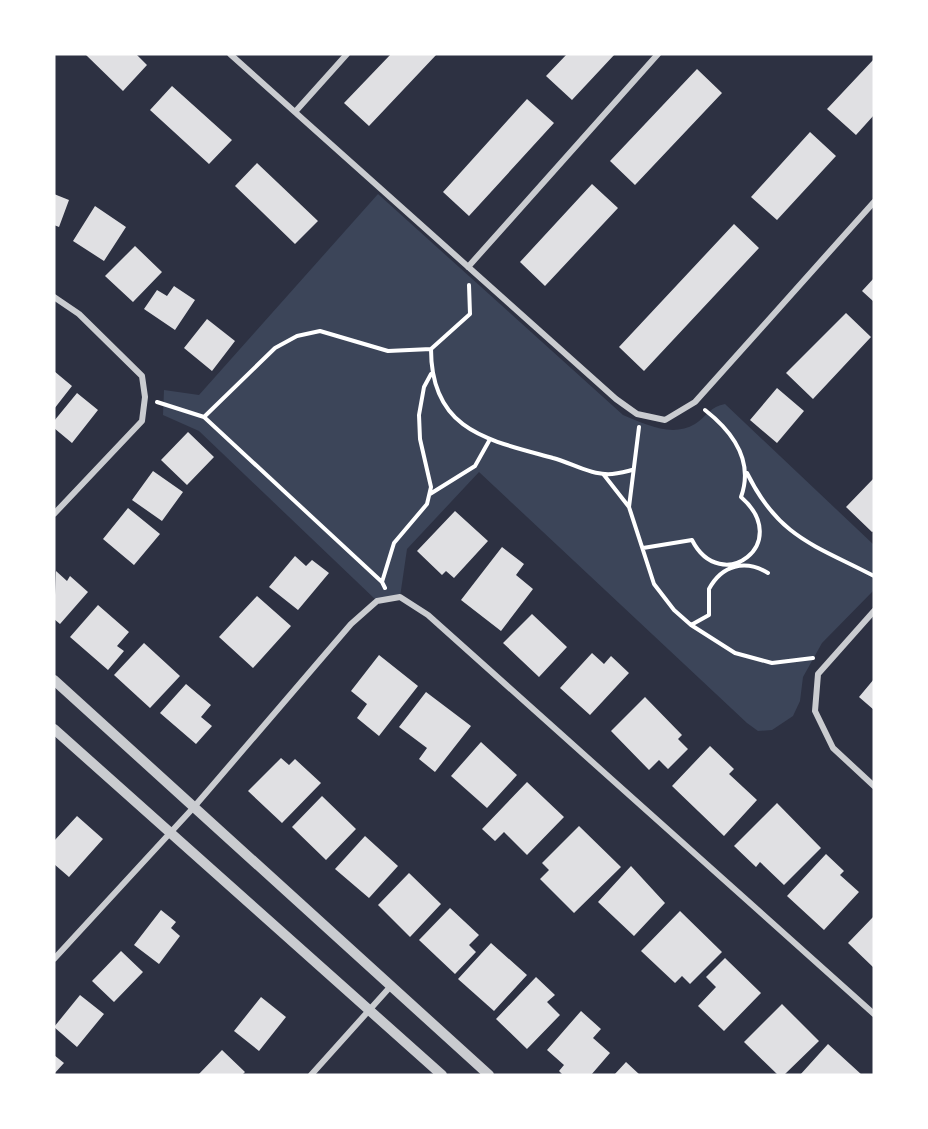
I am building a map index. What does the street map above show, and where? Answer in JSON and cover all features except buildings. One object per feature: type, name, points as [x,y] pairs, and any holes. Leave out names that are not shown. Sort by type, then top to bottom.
[{"type":"street","points":[[230,54],[616,399],[638,414],[665,420],[694,402],[874,202]]},
{"type":"street","points":[[295,112],[347,54]]},
{"type":"street","points":[[468,267],[658,54]]},
{"type":"street","points":[[54,297],[79,314],[142,376],[145,398],[142,421],[54,514]]},
{"type":"street","points":[[54,959],[194,807],[351,624],[377,602],[400,597],[428,615],[874,1014]]},
{"type":"street","points":[[874,611],[818,674],[814,711],[832,748],[874,786]]},
{"type":"street","points":[[54,680],[489,1075]]},
{"type":"street","points":[[54,729],[442,1075]]},
{"type":"street","points":[[311,1075],[390,987]]},
{"type":"path","points":[[204,417],[275,348],[297,336],[320,331],[387,351],[431,349],[470,314],[468,267]]},
{"type":"path","points":[[431,349],[431,374],[449,412],[470,431],[489,441],[604,474],[633,470]]},
{"type":"path","points":[[382,582],[394,543],[427,504],[431,487],[420,439],[419,415],[424,387],[431,374]]},
{"type":"path","points":[[145,398],[204,417],[382,582],[390,599]]},
{"type":"path","points":[[694,402],[730,433],[747,472],[767,508],[785,528],[874,576]]},
{"type":"path","points":[[629,507],[639,423],[638,414]]},
{"type":"path","points":[[429,495],[475,466],[489,441]]},
{"type":"path","points":[[691,625],[710,615],[709,589],[720,574],[753,550],[760,534],[757,514],[741,497],[747,472]]},
{"type":"path","points":[[604,474],[629,507],[654,584],[674,610],[691,625],[735,653],[772,663],[835,653]]},
{"type":"path","points":[[643,548],[692,540],[702,557],[720,565],[757,566],[768,573]]},
{"type":"shaded area","points":[[378,194],[623,415],[659,428],[677,430],[695,424],[712,409],[725,404],[874,545],[874,590],[822,643],[803,677],[800,701],[793,716],[772,730],[758,731],[747,723],[479,472],[407,549],[400,597],[377,601],[199,431],[163,415],[164,390],[199,395]]}]
